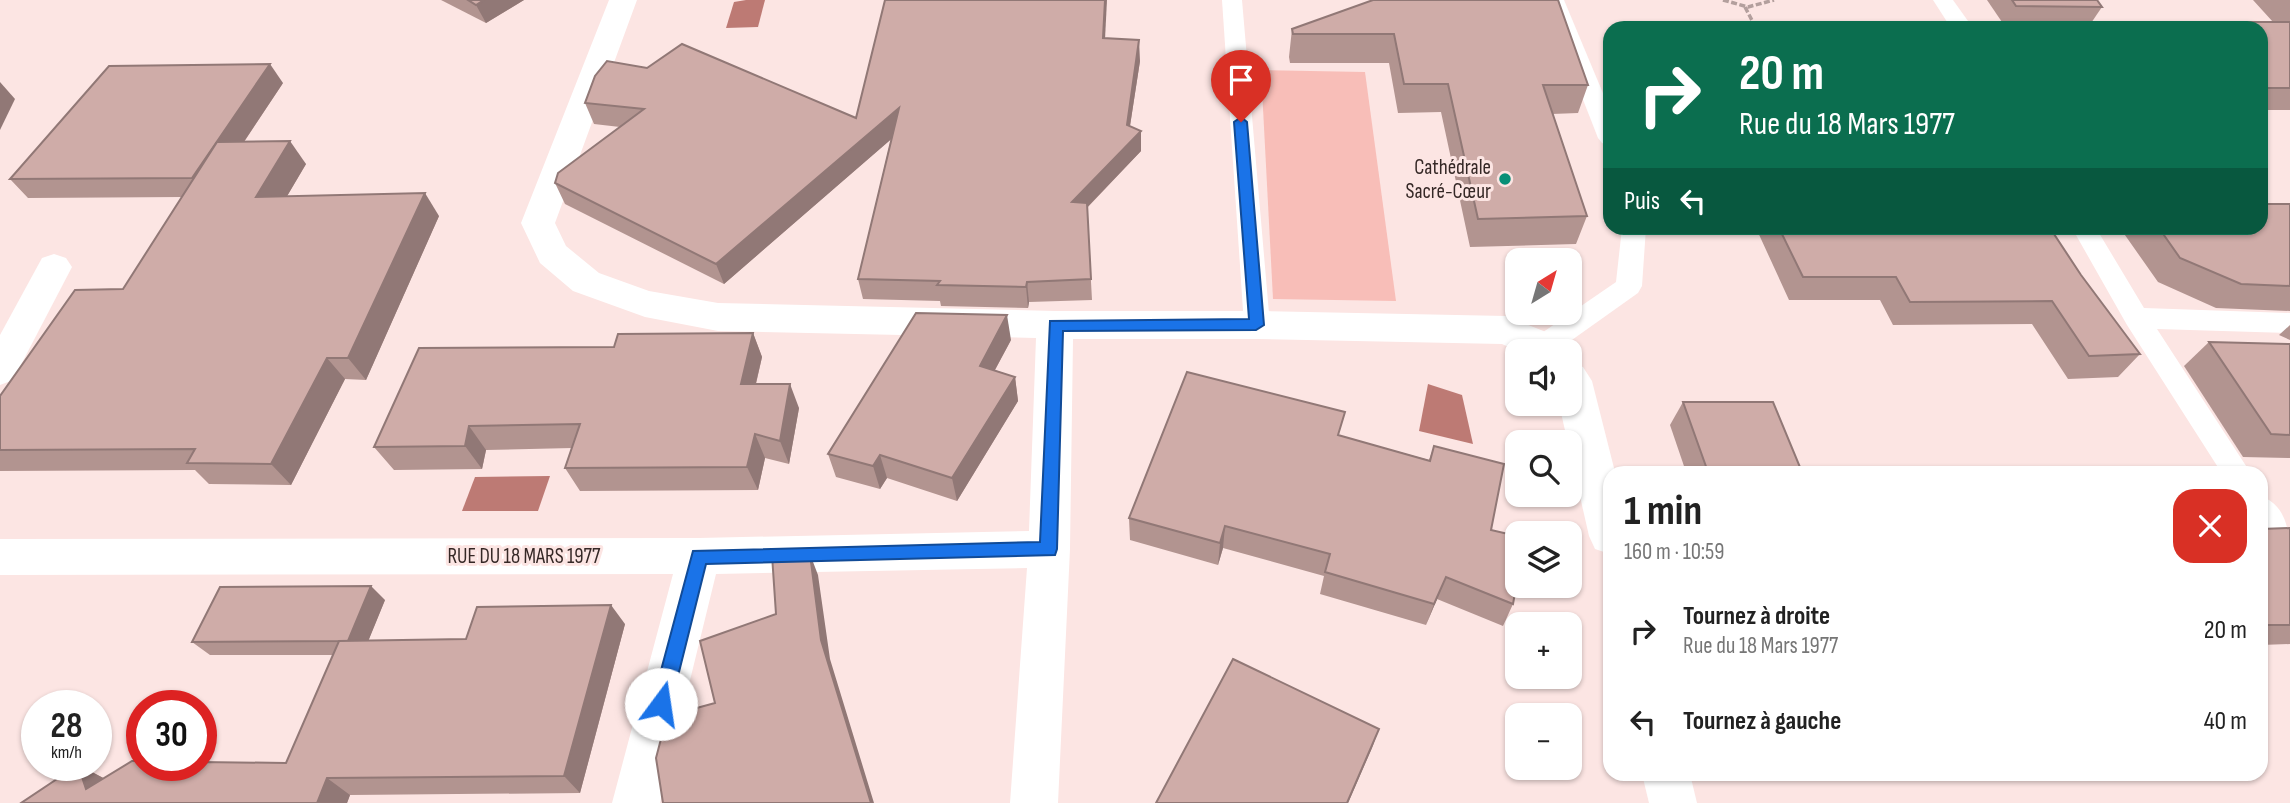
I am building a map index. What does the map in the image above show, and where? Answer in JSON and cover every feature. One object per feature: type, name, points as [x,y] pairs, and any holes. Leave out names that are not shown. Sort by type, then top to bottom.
[{"type":"street","points":[[623,0],[538,223],[552,254],[586,282],[645,304],[718,317],[1055,325],[1256,325],[1506,330],[1524,339]]},
{"type":"street","points":[[0,370],[54,267]]},
{"type":"street","points":[[1034,803],[1049,549],[1055,325]]},
{"type":"street","points":[[1581,416],[1603,507]]},
{"type":"street","name":"RUE DU 18 MARS 1977","points":[[0,556],[699,556],[1049,549]]},
{"type":"street","points":[[636,803],[699,556]]},
{"type":"street","points":[[1668,781],[1673,803]]},
{"type":"lane","points":[[1232,0],[1256,325]]},
{"type":"lane","points":[[1554,0],[1603,121]]},
{"type":"lane","points":[[1942,0],[1957,21]]},
{"type":"lane","points":[[1558,339],[1629,286],[1633,235]]},
{"type":"lane","points":[[2088,235],[2136,317],[2232,466]]},
{"type":"lane","points":[[2136,317],[2290,323]]},
{"type":"lane","points":[[2268,519],[2290,552]]},
{"type":"path","points":[[1723,0],[1745,7],[1774,0]]},
{"type":"path","points":[[1745,7],[1752,21]]},
{"type":"shaded area","points":[[765,0],[758,27],[726,28],[734,2]]},
{"type":"shaded area","points":[[1261,70],[1365,72],[1396,301],[1273,299]]},
{"type":"shaded area","points":[[1428,384],[1462,395],[1473,444],[1419,431]]},
{"type":"shaded area","points":[[550,476],[538,511],[462,511],[475,477]]},
{"type":"building","points":[[468,0],[484,0],[476,5]]},
{"type":"building","points":[[885,0],[1105,0],[1103,38],[1139,40],[1127,125],[1141,131],[1072,202],[1087,203],[1091,279],[1027,282],[1026,287],[937,285],[940,281],[858,279],[899,108],[716,264],[555,183],[558,173],[644,109],[585,103],[595,76],[607,61],[647,68],[682,44],[856,118]]},
{"type":"building","name":"Cathédrale Sacré-Cœur","points":[[1373,0],[1558,0],[1588,85],[1543,85],[1587,216],[1478,219],[1448,84],[1404,84],[1394,34],[1293,34],[1292,29]]},
{"type":"building","points":[[2012,0],[2097,0],[2102,7],[2016,6]]},
{"type":"building","points":[[2268,22],[2290,22],[2290,88],[2268,88]]},
{"type":"building","points":[[270,64],[192,178],[10,179],[109,66]]},
{"type":"building","points":[[290,141],[256,197],[425,193],[348,358],[327,358],[271,464],[187,463],[195,449],[0,450],[0,396],[75,290],[123,289],[217,142]]},
{"type":"building","points":[[2268,204],[2290,204],[2290,286],[2241,284],[2180,258],[2164,235],[2268,235]]},
{"type":"building","points":[[1782,235],[2055,235],[2140,354],[2089,356],[2052,301],[1910,302],[1896,277],[1803,277]]},
{"type":"building","points":[[916,313],[1007,315],[980,366],[1015,377],[952,478],[880,455],[873,466],[828,454]]},
{"type":"building","points":[[753,333],[741,384],[790,384],[780,441],[755,434],[747,467],[565,468],[580,424],[469,426],[465,446],[374,447],[419,348],[614,347],[618,334]]},
{"type":"building","points":[[2209,342],[2290,344],[2290,435],[2271,434]]},
{"type":"building","points":[[1187,372],[1345,412],[1338,435],[1430,461],[1434,446],[1504,464],[1491,530],[1505,533],[1505,598],[1514,598],[1513,604],[1446,577],[1434,604],[1325,572],[1330,554],[1225,526],[1220,543],[1129,518]]},
{"type":"building","points":[[1683,402],[1773,402],[1800,466],[1706,466]]},
{"type":"building","points":[[2290,528],[2290,625],[2268,625],[2268,529]]},
{"type":"building","points":[[810,554],[821,640],[871,803],[663,803],[656,758],[667,716],[715,703],[700,641],[776,614],[772,555]]},
{"type":"building","points":[[371,586],[348,641],[192,642],[220,587]]},
{"type":"building","points":[[611,605],[564,776],[327,778],[317,803],[21,803],[54,781],[83,781],[86,789],[99,781],[112,781],[112,773],[126,765],[126,781],[217,781],[217,762],[286,763],[339,641],[466,639],[477,607]]},
{"type":"building","points":[[1233,659],[1379,729],[1347,803],[1156,803]]},
{"type":"place","name":"Cathédrale Sacré-Cœur","points":[[1505,179]]},
{"type":"route","points":[[661,704],[699,556],[1049,549],[1055,325],[1256,325],[1241,122]]}]
